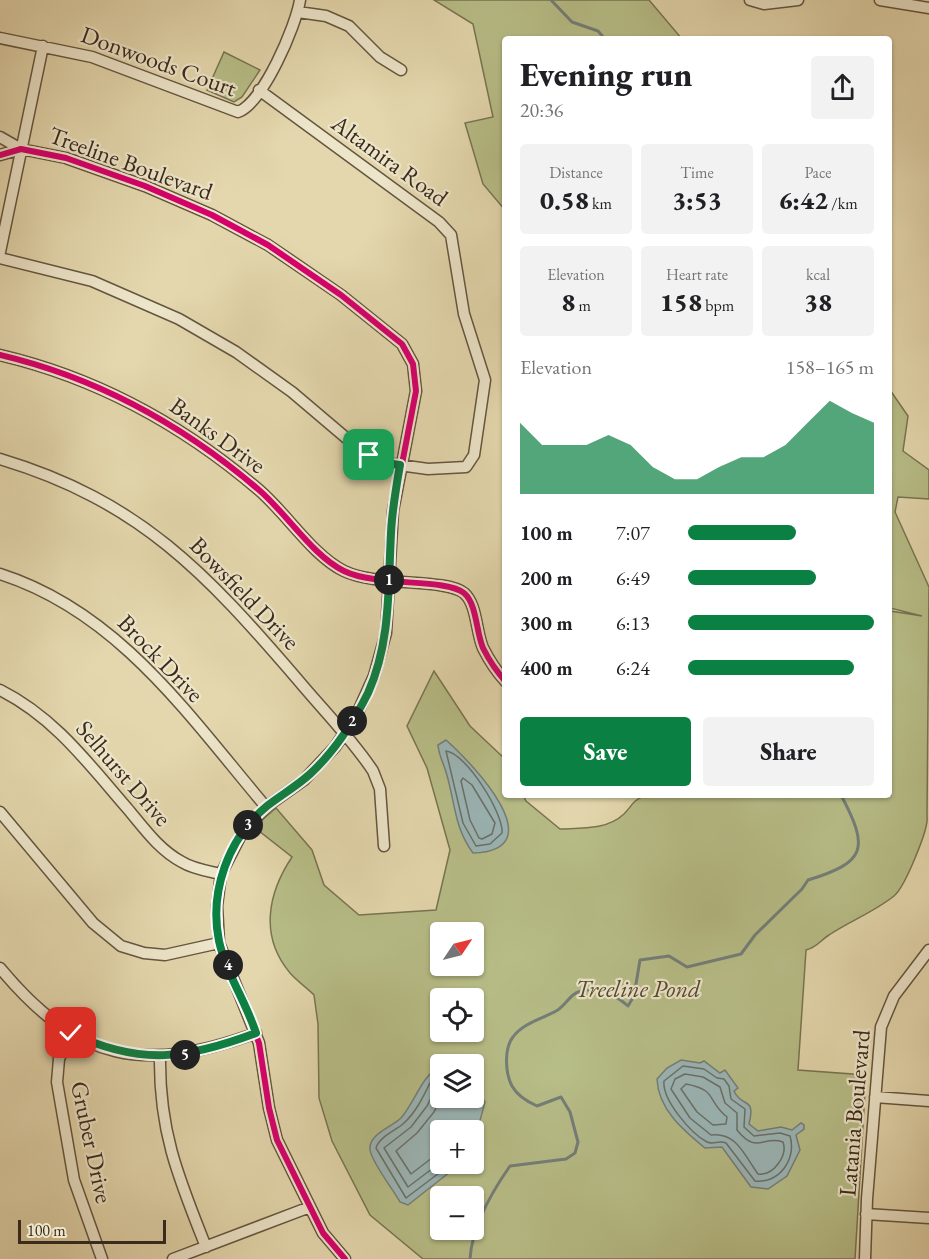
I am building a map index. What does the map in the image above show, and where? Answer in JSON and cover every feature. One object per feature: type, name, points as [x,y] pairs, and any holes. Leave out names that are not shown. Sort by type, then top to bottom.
[{"type":"street","name":"Donwoods Court","points":[[0,38],[71,51],[122,67],[232,112],[238,112],[249,106],[286,45],[300,0]]},
{"type":"street","points":[[750,0],[764,4],[798,0]]},
{"type":"street","points":[[880,0],[929,8]]},
{"type":"street","points":[[298,12],[326,16],[349,26],[380,57],[401,70]]},
{"type":"street","points":[[0,252],[43,46]]},
{"type":"street","name":"Altamira Road","points":[[0,258],[92,281],[179,319],[237,352],[277,381],[358,448],[385,463],[454,469],[466,467],[474,455],[486,380],[464,314],[451,235],[439,222],[259,90]]},
{"type":"street","name":"Treeline Boulevard","points":[[0,137],[21,149]]},
{"type":"street","name":"Treeline Boulevard","points":[[0,155],[21,149],[35,150],[99,168],[212,215],[317,277],[388,332],[409,354],[416,382],[393,511],[386,633],[380,660],[369,690],[344,735],[310,773],[266,807],[242,833],[221,874],[217,920],[219,943],[256,1033],[274,1130],[328,1241],[345,1259]]},
{"type":"street","name":"Banks Drive","points":[[0,355],[60,372],[94,385],[168,422],[215,455],[260,491],[334,566],[362,578],[450,587],[463,592],[471,602],[483,648],[502,676]]},
{"type":"street","name":"Bowsfield Drive","points":[[0,459],[43,472],[87,492],[144,526],[177,551],[235,607],[368,763],[378,780],[384,846]]},
{"type":"street","name":"Brock Drive","points":[[0,574],[65,602],[120,642],[153,674],[266,807]]},
{"type":"street","name":"Selhurst Drive","points":[[0,690],[34,710],[68,739],[153,838],[171,855],[189,866],[221,874]]},
{"type":"street","points":[[0,812],[93,923],[121,946],[144,953],[165,955],[219,943]]},
{"type":"street","name":"Latania Boulevard","points":[[866,1259],[866,1214],[879,1039],[885,1016],[894,996],[929,950]]},
{"type":"street","points":[[0,968],[30,1002],[71,1033],[111,1049],[160,1057],[200,1052],[256,1033]]},
{"type":"street","name":"Gruber Drive","points":[[71,1033],[57,1065],[57,1082],[74,1180],[102,1259]]},
{"type":"street","points":[[160,1057],[162,1104],[168,1144],[206,1246]]},
{"type":"street","points":[[874,1097],[929,1101]]},
{"type":"street","points":[[173,1259],[310,1207]]},
{"type":"street","points":[[866,1214],[929,1218]]},
{"type":"green space","points":[[434,0],[649,0],[679,36],[502,36],[502,206],[483,184],[465,123],[493,117],[473,24]]},
{"type":"green space","points":[[224,52],[260,70],[242,97],[234,102],[207,90]]},
{"type":"green space","name":"Treeline Pond","points":[[892,393],[908,416],[903,451],[929,470],[929,499],[898,497],[895,512],[929,587],[927,823],[910,870],[894,896],[829,935],[813,948],[806,950],[798,1070],[866,1075],[855,1259],[423,1259],[370,1215],[332,1141],[319,1098],[318,1024],[314,995],[290,973],[280,959],[271,930],[270,915],[277,885],[292,857],[254,827],[276,808],[312,850],[324,885],[359,915],[436,910],[450,850],[427,768],[407,726],[434,671],[470,726],[502,756],[502,798],[524,798],[560,829],[594,827],[610,823],[624,814],[641,798],[892,798],[892,611],[922,616],[892,608]]},
{"type":"water","points":[[446,740],[472,767],[500,804],[508,822],[507,837],[497,848],[473,853],[462,834],[438,745]]},
{"type":"water","points":[[681,1060],[700,1063],[704,1061],[720,1073],[725,1070],[738,1088],[734,1091],[737,1096],[751,1109],[749,1124],[758,1131],[781,1127],[792,1130],[801,1123],[804,1125],[804,1129],[796,1135],[800,1150],[787,1176],[768,1189],[751,1187],[722,1147],[705,1148],[680,1126],[662,1100],[657,1079],[667,1068]]},
{"type":"water","points":[[430,1074],[430,1108],[483,1108],[480,1120],[430,1120],[430,1174],[447,1174],[408,1205],[400,1202],[379,1169],[370,1150],[370,1144],[377,1135],[401,1118]]},
{"type":"waterway","points":[[551,0],[572,22],[598,31],[602,36]]},
{"type":"waterway","points":[[470,1259],[474,1234],[484,1210],[510,1166],[566,1159],[575,1153],[578,1142],[570,1112],[561,1097],[537,1106],[523,1098],[512,1086],[506,1061],[508,1047],[517,1032],[551,1014],[573,995],[587,990],[609,994],[628,1006],[634,996],[640,960],[669,956],[687,967],[741,954],[755,935],[802,889],[808,880],[842,867],[852,859],[857,851],[858,840],[856,828],[842,798]]},
{"type":"cycle path","points":[[0,155],[21,149],[66,158],[145,186],[212,215],[268,245],[341,295],[402,344],[413,364],[416,391],[393,511],[386,633],[374,676],[356,716],[335,747],[304,780],[266,807],[242,833],[221,874],[217,906],[219,943],[259,1043],[269,1108],[277,1140],[323,1233],[345,1259]]},
{"type":"cycle path","points":[[0,355],[36,365],[105,391],[169,425],[230,466],[259,490],[311,545],[344,571],[374,579],[442,585],[464,593],[474,611],[483,648],[502,677]]},
{"type":"route","points":[[71,1033],[102,1047],[160,1057],[200,1052],[256,1033],[249,1011],[219,943],[217,906],[221,874],[237,841],[255,818],[266,807],[304,780],[335,747],[356,716],[380,660],[388,617],[391,532],[400,465],[385,463],[369,455]]}]
